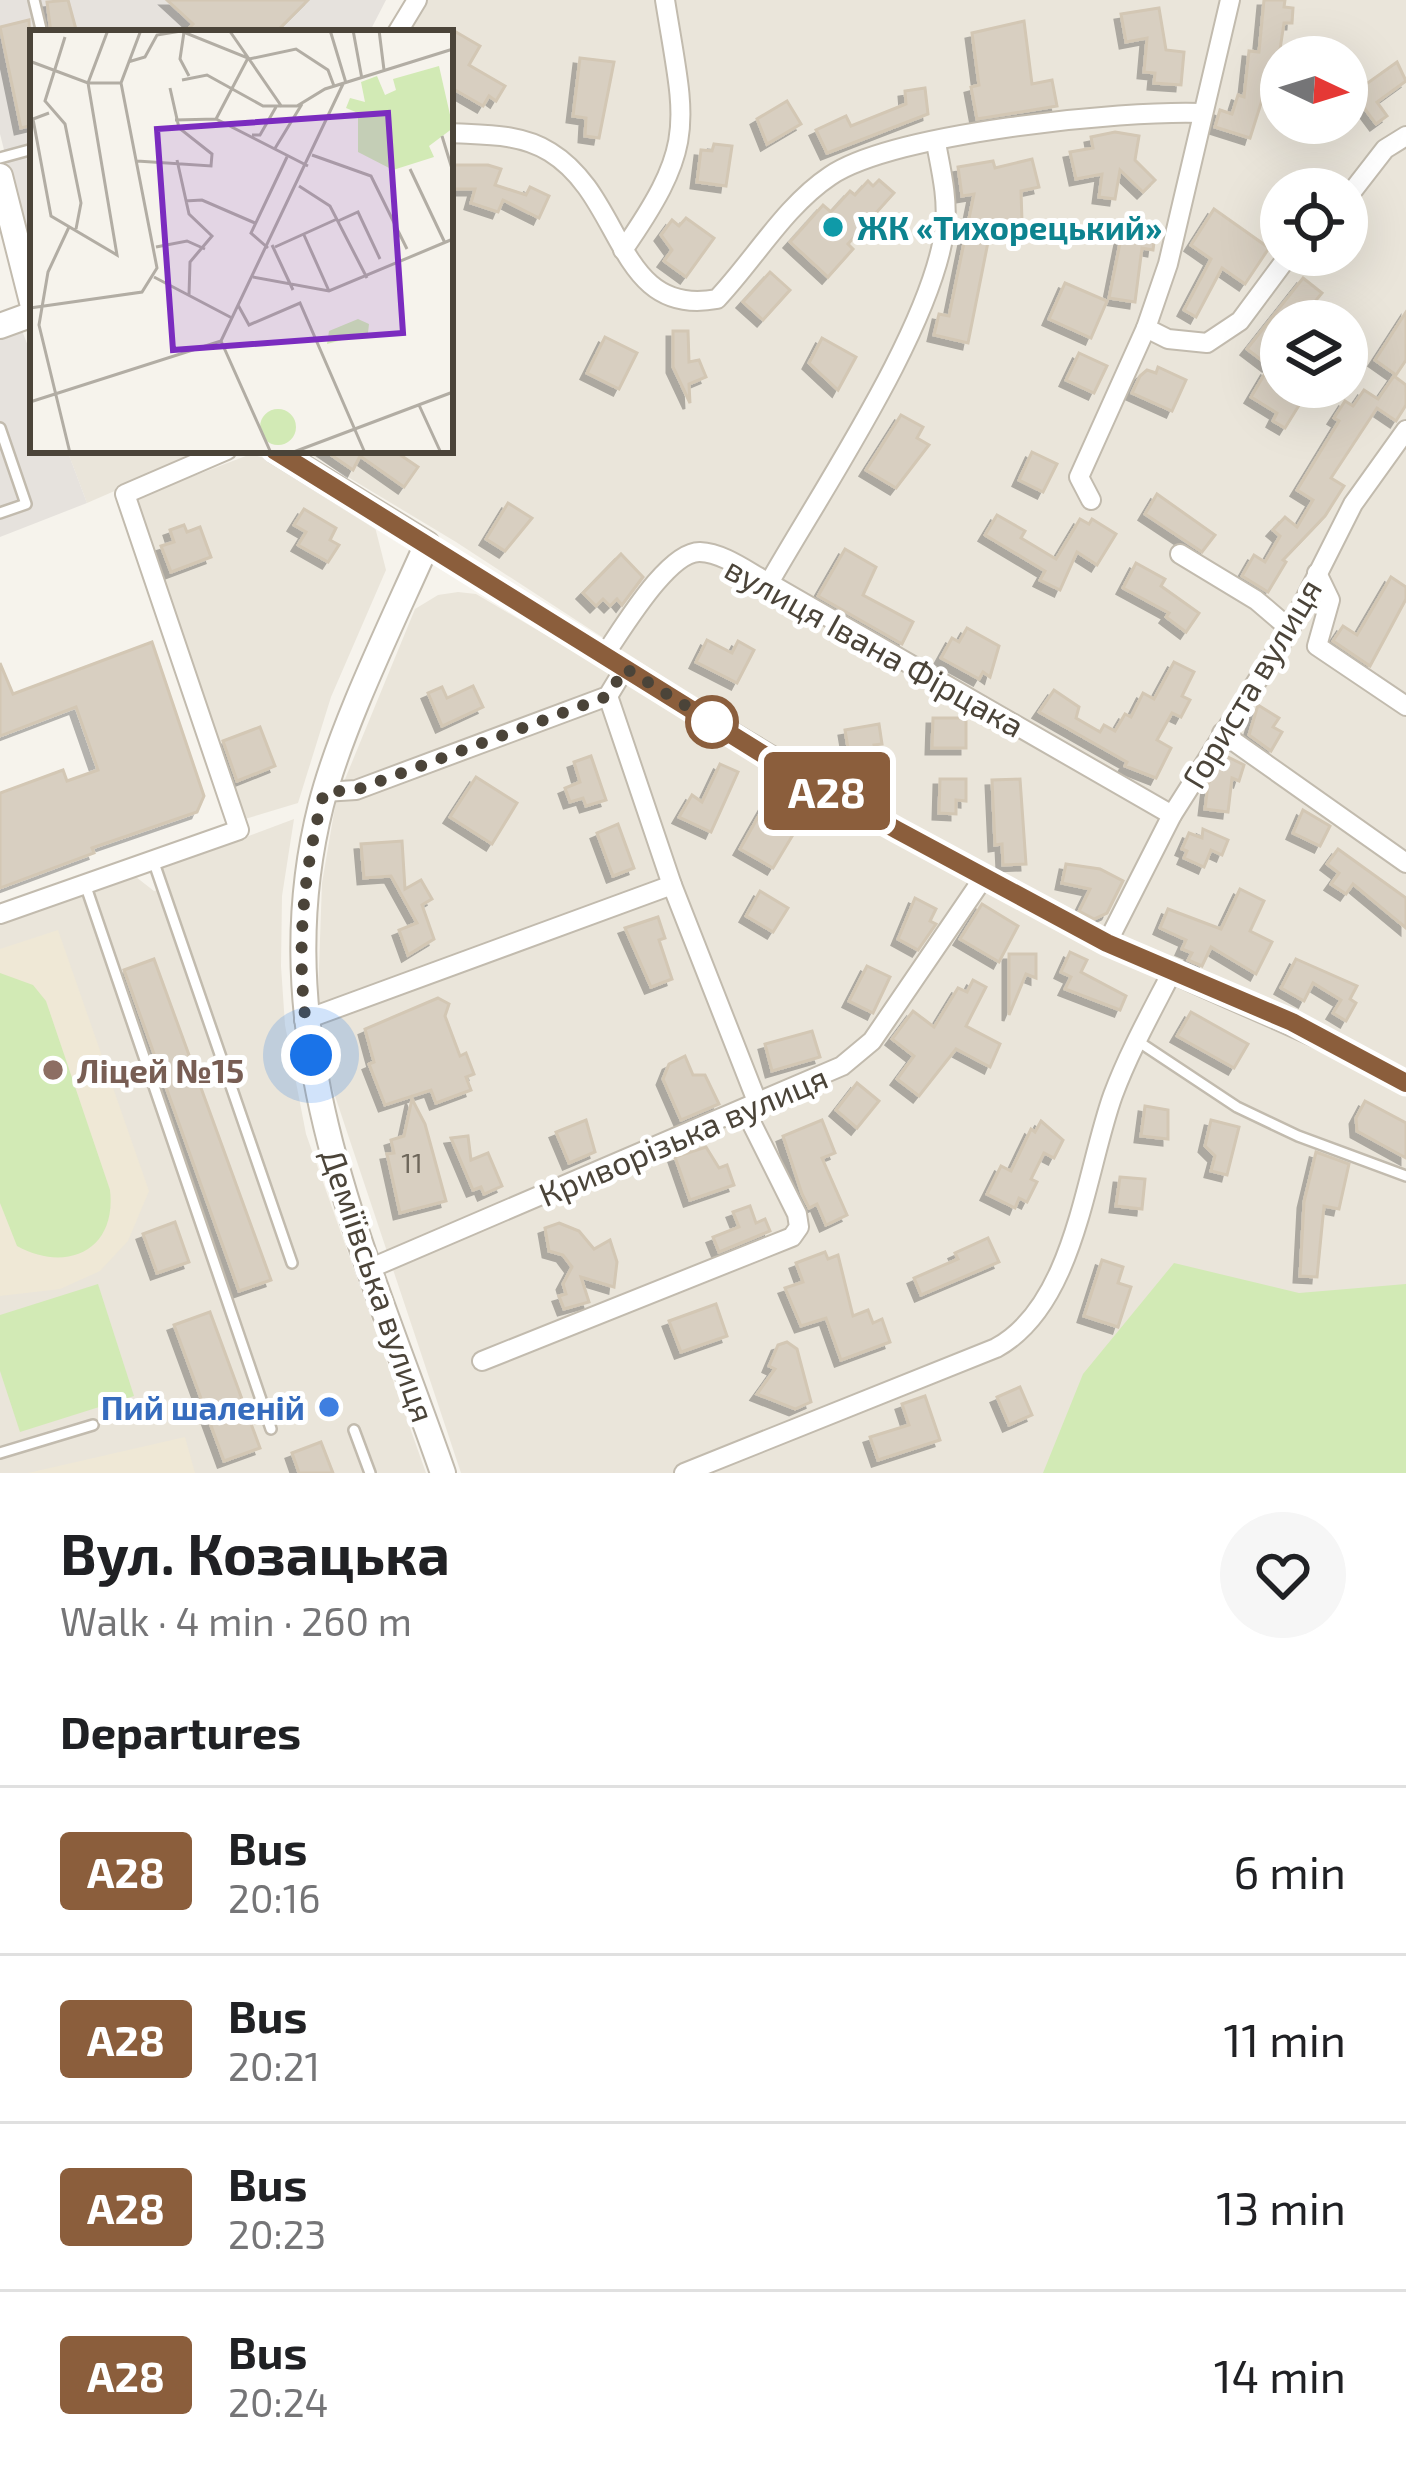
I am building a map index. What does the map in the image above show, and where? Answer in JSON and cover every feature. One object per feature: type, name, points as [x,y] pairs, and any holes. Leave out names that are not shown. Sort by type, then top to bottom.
[{"type":"street","points":[[399,30],[417,0]]},
{"type":"street","points":[[623,250],[665,189],[682,138],[665,0]]},
{"type":"street","points":[[1091,500],[1079,477],[1146,328],[1168,264],[1230,0]]},
{"type":"street","points":[[453,133],[496,135],[549,151],[586,180],[610,216],[623,250],[652,290],[677,299],[717,299],[802,198],[830,176],[894,148],[1120,113],[1202,113]]},
{"type":"street","points":[[1368,170],[1384,149],[1406,136]]},
{"type":"street","points":[[769,583],[881,387],[939,257],[945,190],[936,142]]},
{"type":"street","points":[[0,176],[30,298]]},
{"type":"street","points":[[1146,328],[1168,339],[1207,343],[1240,321],[1273,276]]},
{"type":"street","points":[[0,326],[30,311]]},
{"type":"street","name":"Гориста вулиця","points":[[1107,943],[1172,815],[1290,628],[1353,504],[1406,430]]},
{"type":"street","points":[[0,914],[239,830],[124,494],[220,453]]},
{"type":"street","points":[[279,453],[769,758],[1107,943],[1292,1022],[1406,1083]]},
{"type":"street","name":"Деміївська вулиця","points":[[427,544],[324,792],[301,923],[304,1020],[325,1126],[443,1473]]},
{"type":"street","name":"вулиця Івана Фірцака","points":[[605,654],[648,593],[691,552],[722,558],[1172,815]]},
{"type":"street","points":[[1180,554],[1256,600],[1290,628]]},
{"type":"street","points":[[1317,572],[1330,600],[1317,646],[1406,706]]},
{"type":"street","points":[[324,792],[356,790],[608,696],[625,668]]},
{"type":"street","points":[[482,1361],[792,1237],[799,1227],[751,1107],[608,696]]},
{"type":"street","points":[[1222,734],[1406,862]]},
{"type":"street","name":"Криворізька вулиця","points":[[371,1268],[842,1066],[872,1041],[984,877]]},
{"type":"street","points":[[304,1020],[672,885]]},
{"type":"street","points":[[684,1473],[1015,1338],[1030,1323],[1081,1220],[1096,1144],[1137,1042],[1173,970]]},
{"type":"lane","points":[[34,0],[41,30]]},
{"type":"lane","points":[[0,158],[30,150]]},
{"type":"lane","points":[[0,428],[26,504],[0,513]]},
{"type":"lane","points":[[152,860],[292,1263]]},
{"type":"lane","points":[[85,884],[271,1429]]},
{"type":"lane","points":[[1137,1042],[1237,1107],[1298,1136],[1406,1176]]},
{"type":"lane","points":[[0,1453],[93,1425]]},
{"type":"lane","points":[[354,1430],[370,1473]]},
{"type":"shaded area","points":[[0,0],[386,0],[371,30],[30,30],[30,252],[0,134]]},
{"type":"shaded area","points":[[428,0],[1406,0],[1406,1078],[1308,1020],[1102,933],[774,749],[456,542],[308,453],[453,453],[453,30],[410,30]]},
{"type":"shaded area","points":[[21,328],[30,351],[30,453],[68,453],[87,503],[0,537],[0,336]]},
{"type":"shaded area","points":[[68,453],[202,453],[87,503]]},
{"type":"shaded area","points":[[251,454],[271,460],[375,527],[386,570],[331,697],[298,803],[245,819],[136,507],[139,497]]},
{"type":"shaded area","points":[[476,594],[776,770],[1082,938],[1203,990],[1406,1092],[1406,1473],[461,1473],[330,1081],[318,995],[322,883],[336,801],[415,609],[438,595]]},
{"type":"shaded area","points":[[294,819],[282,896],[281,966],[285,1025],[306,1134],[426,1473],[0,1473],[0,925],[136,877],[154,891],[166,888],[161,869]]},
{"type":"shaded area","name":"Ліцей №15","points":[[58,930],[149,1191],[128,1241],[100,1271],[60,1289],[0,1296],[0,949]]},
{"type":"shaded area","points":[[185,1437],[195,1473],[28,1473]]},
{"type":"green space","points":[[0,973],[33,985],[46,1001],[110,1190],[110,1211],[97,1242],[70,1256],[35,1254],[17,1246],[0,1203]]},
{"type":"green space","points":[[1174,1263],[1299,1293],[1406,1284],[1406,1473],[1043,1473],[1083,1374]]},
{"type":"green space","points":[[98,1284],[134,1396],[20,1432],[0,1371],[0,1315]]},
{"type":"building","points":[[68,0],[76,30],[51,30],[47,2]]},
{"type":"building","points":[[167,0],[308,0],[278,30],[187,30],[193,24]]},
{"type":"building","points":[[1264,0],[1285,0],[1284,7],[1293,8],[1292,23],[1284,23],[1282,36],[1261,36]]},
{"type":"building","points":[[1159,8],[1166,50],[1184,52],[1181,85],[1154,83],[1155,73],[1144,72],[1147,38],[1126,42],[1121,14]]},
{"type":"building","points":[[29,20],[30,126],[21,128],[0,27]]},
{"type":"building","points":[[1024,21],[1032,84],[1052,80],[1057,106],[977,119],[971,87],[979,85],[972,33]]},
{"type":"building","points":[[456,32],[480,46],[469,65],[505,86],[496,101],[489,96],[483,106],[453,89]]},
{"type":"building","points":[[1260,42],[1260,106],[1250,138],[1215,127],[1220,110],[1232,114],[1238,95],[1244,97],[1249,51],[1259,52]]},
{"type":"building","points":[[580,58],[614,62],[599,138],[585,136],[586,118],[573,116]]},
{"type":"building","points":[[1397,62],[1406,81],[1377,102],[1387,116],[1376,124],[1368,113],[1368,83]]},
{"type":"building","points":[[925,88],[928,114],[827,153],[816,130],[846,116],[851,126],[906,104],[905,91]]},
{"type":"building","points":[[787,101],[801,124],[767,144],[757,119]]},
{"type":"building","points":[[1115,132],[1139,136],[1135,160],[1155,180],[1143,192],[1120,170],[1115,199],[1099,197],[1102,174],[1076,179],[1070,152],[1093,148],[1091,137]]},
{"type":"building","points":[[714,144],[732,146],[726,186],[697,182],[701,150],[712,151]]},
{"type":"building","points":[[1032,159],[1039,187],[1021,191],[1022,221],[992,222],[968,343],[934,335],[939,314],[949,316],[974,194],[962,196],[958,167],[993,161],[995,168]]},
{"type":"building","points":[[453,165],[501,169],[495,185],[526,195],[530,187],[549,196],[539,218],[503,200],[498,212],[471,203],[475,189],[453,189]]},
{"type":"building","name":"ЖК «Тихорецький»","points":[[879,180],[894,193],[848,244],[853,249],[828,277],[790,242],[823,205],[831,212],[850,191],[855,195],[868,181],[873,186]]},
{"type":"building","points":[[1214,209],[1260,242],[1260,262],[1245,284],[1222,268],[1196,317],[1184,310],[1211,259],[1191,245]]},
{"type":"building","points":[[686,218],[714,238],[686,277],[664,261],[672,250],[661,235],[672,220],[679,226]]},
{"type":"building","points":[[1124,223],[1156,227],[1153,250],[1142,248],[1135,302],[1109,298]]},
{"type":"building","points":[[770,272],[790,290],[763,320],[743,302]]},
{"type":"building","points":[[1303,278],[1322,293],[1316,300],[1286,300]]},
{"type":"building","points":[[1065,283],[1107,301],[1091,338],[1049,319]]},
{"type":"building","points":[[1406,312],[1406,360],[1396,375],[1375,360]]},
{"type":"building","points":[[673,331],[688,331],[689,362],[699,360],[706,377],[689,384],[690,403],[673,367]]},
{"type":"building","points":[[1260,333],[1260,359],[1247,349]]},
{"type":"building","points":[[605,337],[637,353],[619,389],[587,373]]},
{"type":"building","points":[[822,338],[856,357],[838,390],[809,363]]},
{"type":"building","points":[[1079,353],[1107,366],[1094,393],[1066,380]]},
{"type":"building","points":[[1158,367],[1186,380],[1172,411],[1132,393],[1140,376],[1147,370],[1156,373]]},
{"type":"building","points":[[1394,376],[1406,385],[1406,405],[1396,421],[1377,408],[1331,478],[1344,486],[1325,516],[1283,560],[1268,592],[1242,576],[1254,555],[1265,562],[1280,536],[1273,530],[1285,517],[1297,527],[1313,500],[1297,490],[1339,421],[1334,418],[1340,408],[1368,408],[1368,393],[1378,399]]},
{"type":"building","points":[[1260,382],[1260,403],[1251,397]]},
{"type":"building","points":[[1269,408],[1297,408],[1285,428],[1273,421],[1277,413]]},
{"type":"building","points":[[901,415],[923,427],[917,438],[929,445],[896,488],[866,470]]},
{"type":"building","points":[[1032,452],[1057,464],[1043,492],[1019,480]]},
{"type":"building","points":[[328,453],[397,453],[418,467],[404,487],[360,456],[353,470]]},
{"type":"building","points":[[1157,494],[1215,535],[1202,552],[1145,514]]},
{"type":"building","points":[[508,503],[532,518],[505,551],[486,539]]},
{"type":"building","points":[[304,509],[336,528],[330,540],[339,545],[328,562],[298,545],[306,532],[294,525]]},
{"type":"building","points":[[997,515],[1025,531],[1021,538],[1056,559],[1080,519],[1089,524],[1092,519],[1116,534],[1097,565],[1077,552],[1060,590],[1040,580],[1045,571],[985,535]]},
{"type":"building","points":[[184,525],[187,532],[200,527],[211,557],[171,572],[161,546],[174,542],[170,530]]},
{"type":"building","points":[[845,549],[876,567],[863,595],[913,622],[902,644],[818,596]]},
{"type":"building","points":[[621,554],[643,577],[622,605],[617,599],[610,606],[603,599],[596,606],[583,593]]},
{"type":"building","points":[[1136,563],[1165,579],[1161,586],[1199,613],[1186,632],[1166,617],[1169,613],[1123,588]]},
{"type":"building","points":[[1391,577],[1406,587],[1406,599],[1370,666],[1333,641],[1343,626],[1357,635]]},
{"type":"building","points":[[967,628],[999,646],[990,677],[983,672],[979,679],[941,658],[952,638],[959,642]]},
{"type":"building","points":[[707,640],[732,653],[738,641],[754,650],[737,683],[696,662]]},
{"type":"building","points":[[152,642],[204,796],[197,812],[92,848],[94,853],[0,888],[0,793],[63,770],[67,781],[98,770],[76,707],[0,736],[0,663],[13,694]]},
{"type":"building","points":[[1174,662],[1194,672],[1182,696],[1190,700],[1181,717],[1172,713],[1157,740],[1171,748],[1156,778],[1125,766],[1127,762],[1039,712],[1054,690],[1079,707],[1076,718],[1100,732],[1104,725],[1115,731],[1125,714],[1131,717],[1143,693],[1154,699]]},
{"type":"building","points":[[473,686],[483,707],[442,726],[428,693],[442,687],[447,698]]},
{"type":"building","points":[[1258,705],[1279,718],[1273,727],[1282,732],[1271,751],[1249,735]]},
{"type":"building","points":[[933,718],[966,718],[966,748],[932,748]]},
{"type":"building","points":[[879,724],[882,744],[874,745],[876,755],[850,760],[845,730]]},
{"type":"building","points":[[260,727],[275,766],[237,781],[223,741]]},
{"type":"building","points":[[591,756],[606,800],[586,806],[583,798],[570,802],[565,788],[580,782],[574,762]]},
{"type":"building","points":[[1226,756],[1244,765],[1239,781],[1232,778],[1228,812],[1205,809],[1208,784]]},
{"type":"building","points":[[720,764],[738,772],[711,832],[679,817],[692,795],[702,802]]},
{"type":"building","points":[[476,777],[517,803],[492,844],[450,817]]},
{"type":"building","points":[[940,779],[966,779],[966,801],[956,800],[956,814],[939,813]]},
{"type":"building","points":[[1020,779],[1026,864],[1003,865],[1002,844],[995,845],[992,780]]},
{"type":"building","points":[[766,803],[800,823],[773,868],[740,849]]},
{"type":"building","points":[[1303,810],[1330,826],[1320,846],[1293,833]]},
{"type":"building","points":[[618,824],[634,868],[613,876],[597,833]]},
{"type":"building","points":[[1203,829],[1228,840],[1222,855],[1211,850],[1204,867],[1184,858],[1187,851],[1182,849],[1189,833],[1202,838]]},
{"type":"building","points":[[402,841],[405,889],[421,880],[432,899],[422,905],[434,939],[408,955],[399,930],[417,923],[391,876],[364,878],[361,844]]},
{"type":"building","points":[[1338,849],[1406,898],[1406,928],[1353,884],[1346,894],[1331,884],[1339,873],[1327,864]]},
{"type":"building","points":[[1066,864],[1100,869],[1123,881],[1107,913],[1094,919],[1079,911],[1090,889],[1062,883]]},
{"type":"building","points":[[1240,889],[1264,901],[1250,931],[1272,942],[1256,974],[1211,947],[1202,966],[1188,960],[1192,953],[1182,949],[1186,940],[1160,928],[1168,909],[1221,929]]},
{"type":"building","points":[[760,891],[788,908],[773,932],[746,916]]},
{"type":"building","points":[[915,898],[936,909],[930,921],[936,924],[918,950],[898,939]]},
{"type":"building","points":[[982,904],[1018,926],[999,962],[960,939]]},
{"type":"building","points":[[658,917],[665,938],[659,940],[672,979],[651,987],[625,928]]},
{"type":"building","points":[[1070,952],[1087,960],[1081,972],[1126,996],[1120,1010],[1065,989],[1071,977],[1061,972]]},
{"type":"building","points":[[1009,954],[1036,954],[1036,978],[1026,974],[1009,1015]]},
{"type":"building","points":[[154,959],[271,1280],[239,1291],[124,970]]},
{"type":"building","points":[[1296,959],[1357,986],[1350,999],[1356,1003],[1346,1021],[1333,1013],[1341,1000],[1313,983],[1304,1001],[1281,988]]},
{"type":"building","points":[[867,966],[890,977],[873,1013],[849,1001]]},
{"type":"building","points":[[973,980],[986,987],[966,1026],[1000,1044],[990,1067],[956,1049],[919,1096],[897,1079],[914,1056],[892,1039],[913,1011],[934,1027],[958,988],[967,992]]},
{"type":"building","points":[[438,998],[449,1004],[445,1016],[460,1056],[466,1053],[474,1074],[466,1077],[471,1090],[436,1103],[431,1090],[385,1105],[369,1064],[374,1062],[365,1029]]},
{"type":"building","points":[[1191,1012],[1248,1044],[1234,1068],[1177,1036]]},
{"type":"building","points":[[812,1031],[820,1057],[772,1071],[765,1044]]},
{"type":"building","points":[[685,1056],[693,1075],[705,1075],[719,1104],[681,1120],[663,1079],[669,1064]]},
{"type":"building","points":[[857,1083],[879,1101],[857,1128],[836,1110]]},
{"type":"building","points":[[412,1099],[425,1124],[446,1201],[400,1213],[387,1154],[394,1153],[391,1140],[404,1136]]},
{"type":"building","points":[[1365,1101],[1406,1123],[1406,1158],[1357,1131],[1356,1118]]},
{"type":"building","points":[[1145,1106],[1168,1110],[1168,1139],[1141,1136]]},
{"type":"building","points":[[586,1120],[595,1152],[569,1163],[556,1132]]},
{"type":"building","points":[[822,1120],[835,1153],[822,1158],[847,1215],[826,1225],[817,1204],[809,1208],[802,1194],[783,1136]]},
{"type":"building","points":[[1211,1120],[1239,1127],[1227,1175],[1211,1171],[1215,1156],[1205,1146]]},
{"type":"building","points":[[1041,1121],[1063,1140],[1054,1158],[1044,1153],[1031,1179],[1037,1182],[1027,1202],[1019,1198],[1015,1208],[987,1194],[1001,1166],[1011,1171],[1031,1129],[1035,1132]]},
{"type":"building","points":[[468,1136],[471,1160],[488,1153],[502,1186],[484,1194],[481,1187],[473,1190],[451,1138]]},
{"type":"building","points":[[706,1147],[719,1168],[727,1165],[734,1185],[690,1200],[675,1157]]},
{"type":"building","points":[[1316,1152],[1349,1164],[1339,1209],[1324,1206],[1317,1277],[1300,1276],[1304,1202]]},
{"type":"building","points":[[1120,1177],[1145,1179],[1142,1209],[1116,1206]]},
{"type":"building","points":[[750,1206],[756,1223],[765,1219],[770,1231],[719,1252],[713,1237],[739,1227],[733,1212]]},
{"type":"building","points":[[175,1222],[189,1262],[157,1273],[143,1234]]},
{"type":"building","points":[[559,1223],[579,1231],[594,1249],[610,1240],[617,1262],[614,1287],[581,1277],[589,1302],[564,1309],[559,1296],[566,1294],[563,1284],[572,1267],[563,1255],[549,1251],[545,1228]]},
{"type":"building","points":[[988,1238],[999,1262],[921,1295],[914,1278],[958,1259],[955,1253]]},
{"type":"building","points":[[825,1252],[828,1259],[838,1255],[853,1316],[868,1310],[873,1323],[882,1319],[890,1342],[841,1360],[826,1318],[801,1326],[785,1288],[803,1282],[796,1263]]},
{"type":"building","points":[[1102,1260],[1123,1267],[1118,1283],[1131,1287],[1118,1327],[1084,1316]]},
{"type":"building","points":[[716,1304],[727,1336],[681,1352],[669,1321]]},
{"type":"building","points":[[210,1312],[260,1448],[224,1461],[174,1325]]},
{"type":"building","points":[[787,1342],[797,1349],[811,1402],[795,1409],[757,1394],[775,1369],[769,1366],[778,1345]]},
{"type":"building","points":[[1020,1387],[1032,1415],[1009,1425],[997,1397]]},
{"type":"building","points":[[925,1396],[940,1440],[878,1460],[870,1437],[909,1425],[902,1404]]},
{"type":"building","points":[[321,1442],[333,1473],[299,1473],[292,1453]]},
{"type":"bus line","name":"А28","points":[[279,453],[769,758],[897,830],[1107,943],[1292,1022],[1406,1083]]},
{"type":"place","name":"ЖК «Тихорецький»","points":[[833,227]]},
{"type":"place","name":"Ліцей №15","points":[[53,1070]]},
{"type":"place","name":"Пий шаленій","points":[[329,1407]]},
{"type":"route","points":[[311,1055],[299,970],[301,923],[324,792],[356,790],[608,696],[625,668],[712,722]]}]
